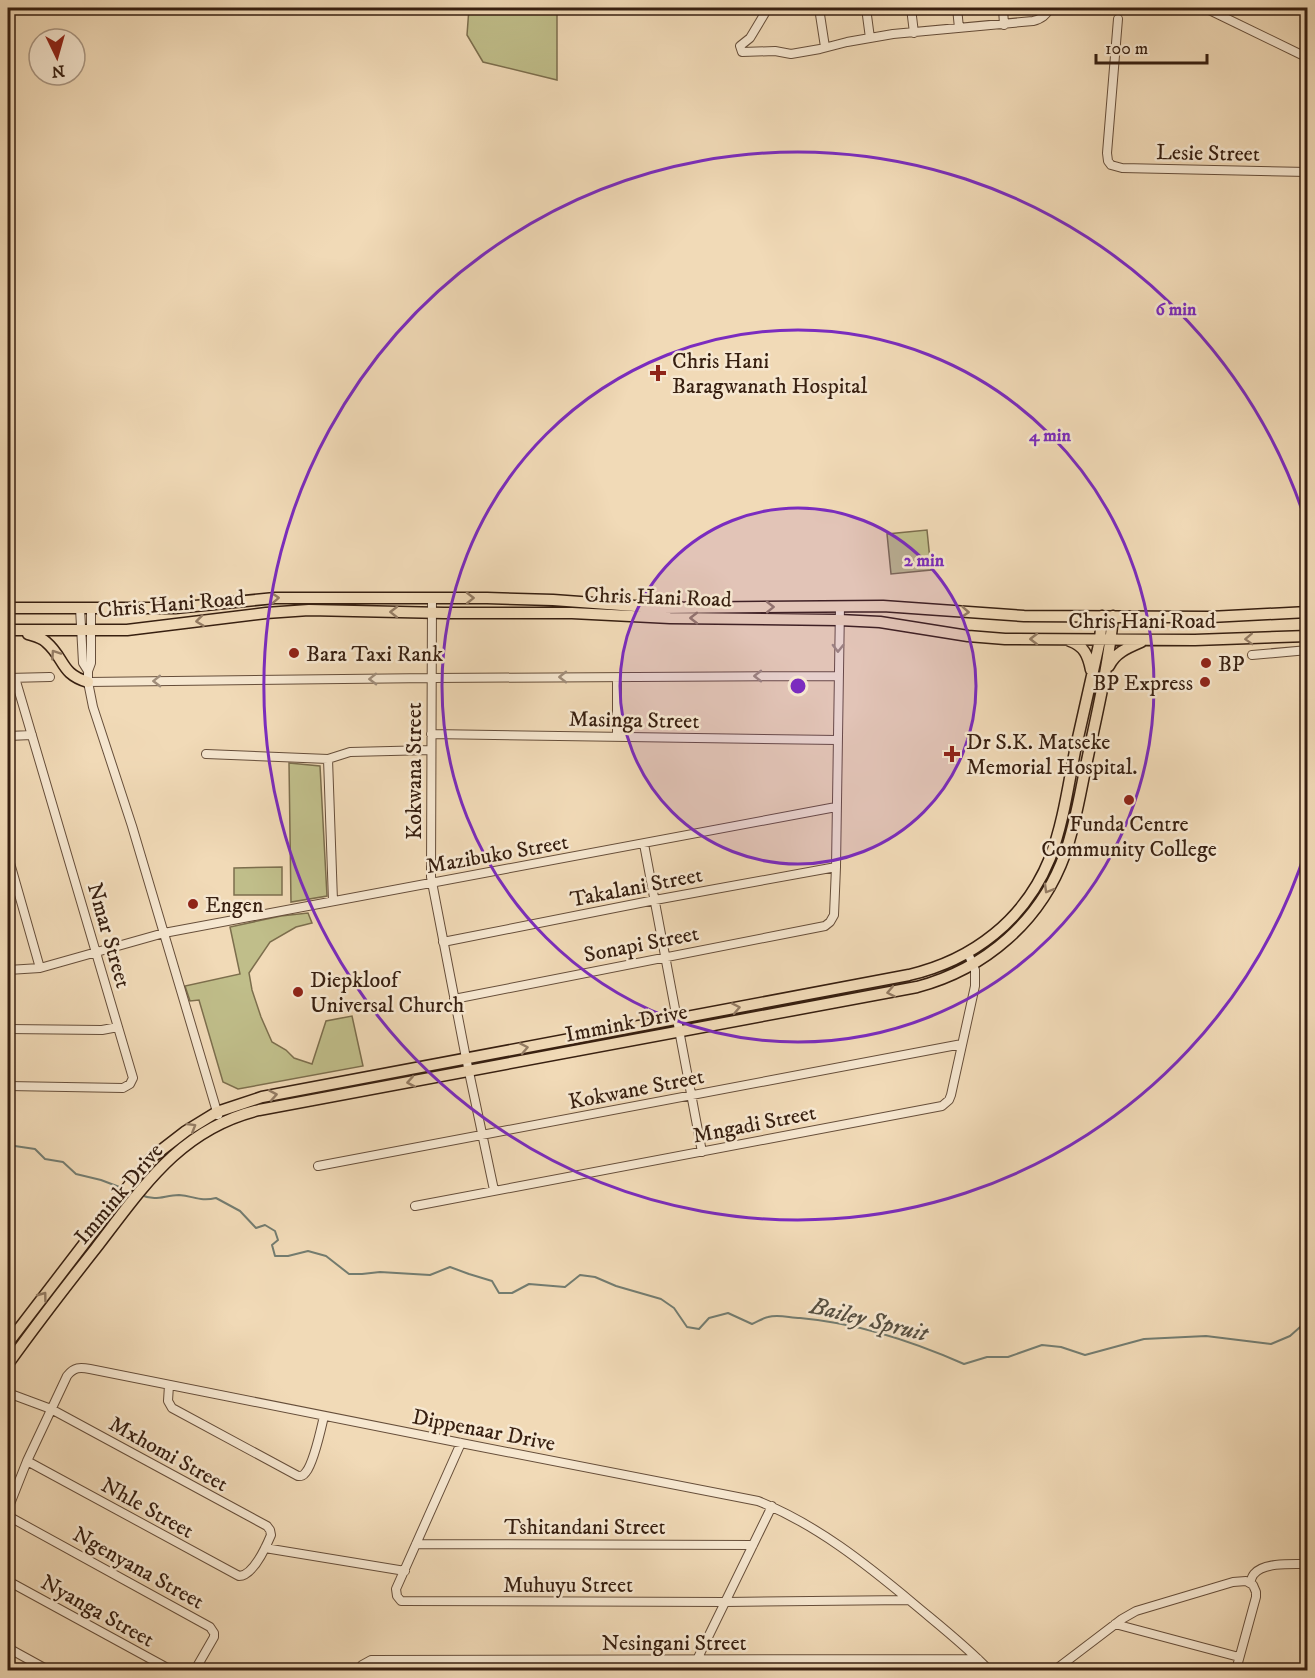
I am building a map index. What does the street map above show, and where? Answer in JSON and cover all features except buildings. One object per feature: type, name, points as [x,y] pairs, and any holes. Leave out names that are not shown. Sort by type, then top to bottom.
[{"type":"main road","name":"Chris Hani Road","points":[[8,608],[174,608],[275,598],[432,598],[553,600],[662,608],[883,606],[1004,615],[1210,617],[1308,612]]},
{"type":"main road","points":[[373,598],[423,604],[429,606],[432,613]]},
{"type":"main road","name":"Chris Hani Road","points":[[13,631],[127,630],[295,611],[572,613],[659,618],[839,620],[880,622],[968,636],[1005,639],[1147,640],[1308,636]]},
{"type":"main road","points":[[1092,673],[1105,640],[1107,616]]},
{"type":"main road","points":[[13,631],[44,640],[70,674],[88,682]]},
{"type":"main road","points":[[1064,639],[1082,648],[1088,656],[1092,673]]},
{"type":"main road","name":"Immink Drive","points":[[8,1364],[140,1191],[165,1162],[219,1117],[917,987],[941,980],[974,964],[999,946],[1024,923],[1052,884],[1061,864],[1075,814],[1105,674],[1105,640]]},
{"type":"main road","points":[[1105,674],[1115,656],[1147,640]]},
{"type":"main road","name":"Immink Drive","points":[[8,1343],[105,1215],[152,1158],[186,1131],[262,1097],[909,975],[936,968],[968,953],[995,934],[1011,918],[1032,891],[1050,859],[1063,812],[1092,673]]},
{"type":"street","points":[[768,8],[750,38],[740,46],[742,52],[775,51],[791,54],[870,38],[1040,20],[1050,8]]},
{"type":"street","points":[[819,8],[825,46]]},
{"type":"street","points":[[866,8],[870,38]]},
{"type":"street","points":[[911,8],[914,33]]},
{"type":"street","points":[[957,8],[959,28]]},
{"type":"street","points":[[1003,8],[1004,25]]},
{"type":"street","points":[[1204,8],[1308,58]]},
{"type":"street","name":"Lesie Street","points":[[1118,20],[1107,153],[1113,166],[1308,172]]},
{"type":"street","name":"Kokwana Street","points":[[432,598],[432,883],[494,1190]]},
{"type":"street","points":[[836,867],[840,606]]},
{"type":"street","points":[[86,608],[86,630],[91,663],[88,670],[88,682],[93,707],[219,1117]]},
{"type":"street","points":[[1252,655],[1308,650]]},
{"type":"street","points":[[88,682],[838,676]]},
{"type":"street","name":"Nmar Street","points":[[8,1086],[113,1088],[127,1086],[133,1078],[32,735],[11,678],[50,677]]},
{"type":"street","points":[[617,678],[617,737]]},
{"type":"street","name":"Masinga Street","points":[[431,734],[837,740]]},
{"type":"street","points":[[8,736],[32,735]]},
{"type":"street","points":[[206,754],[328,759],[350,752],[431,750]]},
{"type":"street","points":[[328,759],[333,901]]},
{"type":"street","name":"Mazibuko Street","points":[[8,970],[40,968],[164,933],[836,807]]},
{"type":"street","points":[[645,844],[702,1152]]},
{"type":"street","points":[[8,856],[40,968]]},
{"type":"street","name":"Takalani Street","points":[[443,942],[836,867]]},
{"type":"street","name":"Sonapi Street","points":[[454,999],[825,926],[833,919],[836,867]]},
{"type":"street","points":[[968,953],[974,964]]},
{"type":"street","name":"Mngadi Street","points":[[415,1206],[942,1106],[951,1095],[976,980],[974,964]]},
{"type":"street","points":[[8,1029],[102,1030],[118,1027]]},
{"type":"street","name":"Kokwane Street","points":[[318,1166],[962,1044]]},
{"type":"street","name":"Dippenaar Drive","points":[[8,1509],[27,1461],[67,1376],[76,1368],[90,1369],[758,1501],[772,1506],[854,1555],[978,1659],[989,1671]]},
{"type":"street","points":[[169,1385],[168,1400],[172,1408],[298,1476],[307,1472],[324,1416]]},
{"type":"street","name":"Mxhomi Street","points":[[8,1393],[51,1409],[267,1526],[271,1535],[265,1548]]},
{"type":"street","name":"Muhuyu Street","points":[[461,1443],[396,1591],[398,1598],[405,1602],[909,1600]]},
{"type":"street","name":"Nhle Street","points":[[27,1461],[236,1575],[245,1576],[252,1570],[265,1548]]},
{"type":"street","points":[[692,1671],[772,1506]]},
{"type":"street","name":"Ngenyana Street","points":[[8,1516],[210,1627],[214,1637],[195,1671]]},
{"type":"street","name":"Tshitandani Street","points":[[416,1544],[753,1545]]},
{"type":"street","points":[[265,1548],[405,1571]]},
{"type":"street","points":[[1250,1583],[1254,1574],[1264,1567],[1308,1564]]},
{"type":"street","name":"Nyanga Street","points":[[8,1581],[171,1671]]},
{"type":"street","points":[[1056,1669],[1115,1624],[1136,1611],[1206,1589],[1246,1581],[1255,1588],[1256,1597],[1236,1671]]},
{"type":"street","points":[[1115,1624],[1239,1657]]},
{"type":"street","points":[[8,1648],[48,1671]]},
{"type":"street","name":"Nesingani Street","points":[[359,1671],[362,1665],[371,1660],[978,1659]]},
{"type":"street","points":[[1056,1669],[1066,1671]]},
{"type":"shaded area","points":[[469,8],[557,8],[557,80],[483,62],[467,35]]},
{"type":"shaded area","points":[[927,530],[931,570],[891,574],[887,534]]},
{"type":"shaded area","points":[[289,763],[320,766],[327,896],[291,902]]},
{"type":"shaded area","points":[[282,867],[282,895],[234,895],[234,868]]},
{"type":"shaded area","points":[[308,913],[312,923],[296,927],[270,942],[249,973],[261,1017],[272,1042],[294,1058],[312,1064],[326,1021],[352,1016],[363,1066],[238,1089],[223,1082],[199,1000],[190,1001],[185,986],[240,974],[230,927],[281,916]]},
{"type":"waterway","name":"Bailey Spruit","points":[[8,1145],[35,1149],[45,1159],[63,1162],[76,1174],[122,1188]]},
{"type":"waterway","name":"Bailey Spruit","points":[[141,1195],[152,1198],[174,1195],[201,1199],[216,1198],[240,1211],[256,1228],[265,1225],[275,1231],[278,1240],[272,1245],[275,1256],[288,1256],[308,1251],[326,1256],[349,1274],[380,1272],[430,1275],[450,1267],[492,1281],[499,1293],[512,1293],[529,1284],[565,1287],[580,1275],[595,1277],[616,1286],[661,1299],[674,1308],[687,1327],[699,1329],[709,1318],[728,1313],[752,1324],[776,1316],[821,1320],[884,1334],[964,1364],[987,1357],[1008,1357],[1042,1345],[1061,1347],[1085,1355],[1144,1339],[1206,1336],[1271,1344],[1290,1336],[1308,1320]]},
{"type":"place","name":"Chris Hani Baragwanath Hospital","points":[[658,373]]},
{"type":"place","name":"Bara Taxi Rank","points":[[294,653]]},
{"type":"place","name":"BP","points":[[1206,663]]},
{"type":"place","name":"BP Express","points":[[1205,682]]},
{"type":"place","name":"Dr S.K. Matseke Memorial Hospital.","points":[[952,754]]},
{"type":"place","name":"Funda Centre Community College","points":[[1129,800]]},
{"type":"place","name":"Engen","points":[[193,904]]},
{"type":"place","name":"Diepkloof Universal Church","points":[[298,992]]}]
